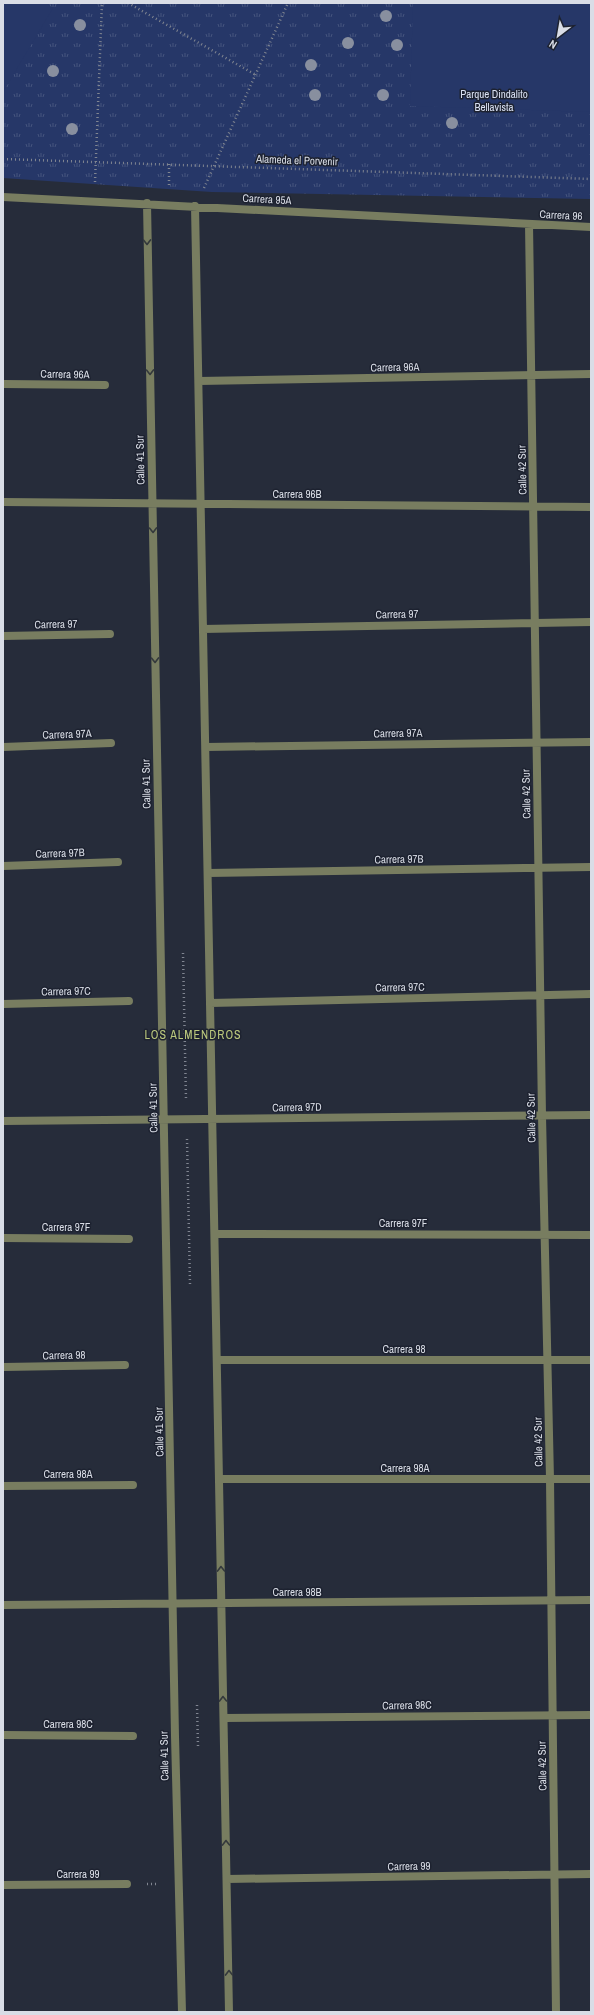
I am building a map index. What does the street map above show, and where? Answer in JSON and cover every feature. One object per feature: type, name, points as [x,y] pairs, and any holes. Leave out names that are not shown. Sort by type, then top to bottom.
[{"type":"street","name":"Carrera 95A","points":[[3,197],[94,200],[529,224]]},
{"type":"street","name":"Calle 41 Sur","points":[[147,204],[178,1884],[182,2012]]},
{"type":"street","points":[[195,206],[229,2012]]},
{"type":"street","name":"Carrera 96","points":[[529,224],[591,227]]},
{"type":"street","name":"Calle 42 Sur","points":[[529,224],[542,1116],[550,1479],[556,2012]]},
{"type":"street","name":"Carrera 96A","points":[[199,382],[591,374]]},
{"type":"street","name":"Carrera 96A","points":[[3,384],[105,386]]},
{"type":"street","name":"Carrera 96B","points":[[3,502],[591,507]]},
{"type":"street","name":"Carrera 97","points":[[203,629],[591,622]]},
{"type":"street","name":"Carrera 97","points":[[3,636],[110,634]]},
{"type":"street","name":"Carrera 97A","points":[[206,746],[591,742]]},
{"type":"street","name":"Carrera 97A","points":[[3,747],[111,743]]},
{"type":"street","name":"Carrera 97B","points":[[3,866],[118,862]]},
{"type":"street","name":"Carrera 97B","points":[[208,873],[591,867]]},
{"type":"street","name":"Carrera 97C","points":[[210,1003],[591,994]]},
{"type":"street","name":"Carrera 97C","points":[[3,1004],[129,1001]]},
{"type":"street","name":"Carrera 97D","points":[[3,1121],[591,1115]]},
{"type":"street","name":"Carrera 97F","points":[[215,1234],[591,1235]]},
{"type":"street","name":"Carrera 97F","points":[[3,1238],[129,1239]]},
{"type":"street","name":"Carrera 98","points":[[217,1360],[591,1360]]},
{"type":"street","name":"Carrera 98","points":[[3,1367],[125,1365]]},
{"type":"street","name":"Carrera 98A","points":[[219,1479],[591,1479]]},
{"type":"street","name":"Carrera 98A","points":[[3,1486],[133,1485]]},
{"type":"street","name":"Carrera 98B","points":[[3,1605],[591,1600]]},
{"type":"street","name":"Carrera 98C","points":[[224,1718],[591,1715]]},
{"type":"street","name":"Carrera 98C","points":[[3,1735],[133,1736]]},
{"type":"street","name":"Carrera 99","points":[[227,1879],[591,1874]]},
{"type":"street","name":"Carrera 99","points":[[3,1885],[127,1884]]},
{"type":"path","points":[[94,200],[102,3]]},
{"type":"path","points":[[128,3],[256,75]]},
{"type":"path","points":[[195,206],[288,3]]},
{"type":"path","name":"Alameda el Porvenir","points":[[3,159],[591,179]]},
{"type":"path","points":[[127,1884],[178,1884]]},
{"type":"green space","name":"Parque Dindalito Bellavista","points":[[3,3],[591,3],[591,199],[212,192],[3,178]]},
{"type":"green space","points":[[3,3],[45,3],[53,8],[3,92]]},
{"type":"green space","points":[[413,3],[591,3],[591,112],[410,106]]},
{"type":"district","name":"LOS ALMENDROS","points":[[193,1035]]}]
